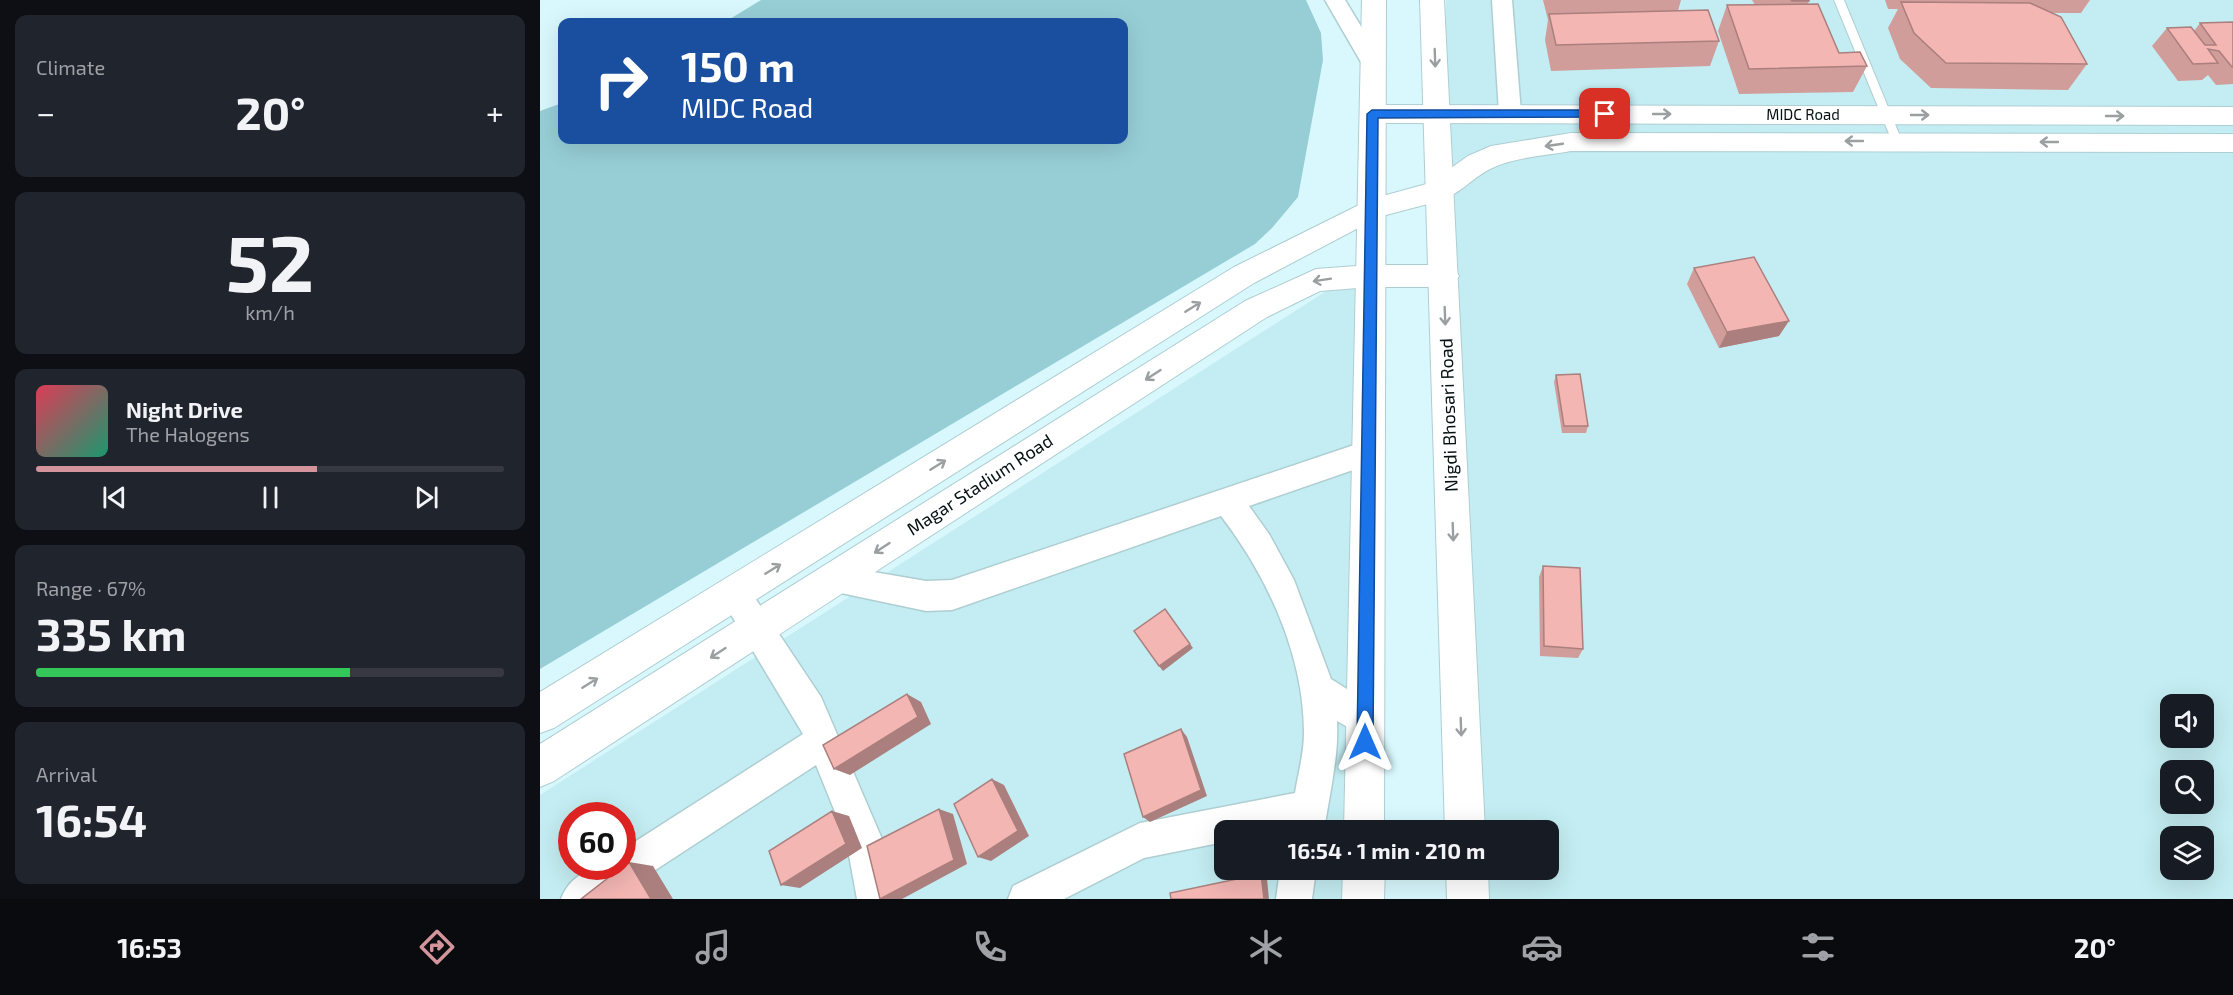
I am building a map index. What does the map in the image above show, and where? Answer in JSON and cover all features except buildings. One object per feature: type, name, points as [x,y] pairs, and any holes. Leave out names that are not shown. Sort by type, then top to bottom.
[{"type":"main road","points":[[1364,820],[1374,0]]},
{"type":"main road","name":"Nigdi Bhosari Road","points":[[1432,0],[1465,820]]},
{"type":"main road","name":"MIDC Road","points":[[1372,114],[2233,116]]},
{"type":"main road","points":[[1439,190],[1478,162],[1501,153],[1571,142],[2233,143]]},
{"type":"main road","name":"Magar Stadium Road","points":[[540,714],[1244,274],[1371,209],[1439,190]]},
{"type":"main road","name":"Magar Stadium Road","points":[[540,767],[1256,309],[1316,280],[1370,276],[1444,276]]},
{"type":"main road","points":[[1364,880],[1364,899]]},
{"type":"main road","points":[[1467,880],[1468,899]]},
{"type":"street","points":[[1335,0],[1373,64]]},
{"type":"street","points":[[1502,0],[1510,113]]},
{"type":"street","points":[[833,579],[926,596],[952,595],[1369,452]]},
{"type":"street","points":[[1026,899],[1140,841],[1309,819],[1321,736],[1318,690],[1302,635],[1274,567],[1243,520],[1227,501]]},
{"type":"street","points":[[734,593],[809,709],[864,839],[875,899]]},
{"type":"street","points":[[1318,690],[1365,720]]},
{"type":"street","points":[[579,899],[823,740]]},
{"type":"street","points":[[1294,899],[1297,880]]},
{"type":"lane","points":[[1839,0],[1897,141]]},
{"type":"shaded area","points":[[761,0],[1306,0],[1321,33],[1323,60],[1298,197],[1255,244],[540,669],[540,111],[558,104],[558,144],[1128,144],[1128,18],[732,18]]},
{"type":"shaded area","points":[[1446,0],[2233,0],[2233,899],[1472,899],[1471,880],[1559,880],[1559,820],[1469,820],[1441,198]]},
{"type":"shaded area","points":[[1356,272],[1344,820],[1214,820],[1214,880],[1343,880],[1343,899],[540,899],[540,795]]},
{"type":"route","points":[[1365,742],[1372,114],[1605,114]]}]
